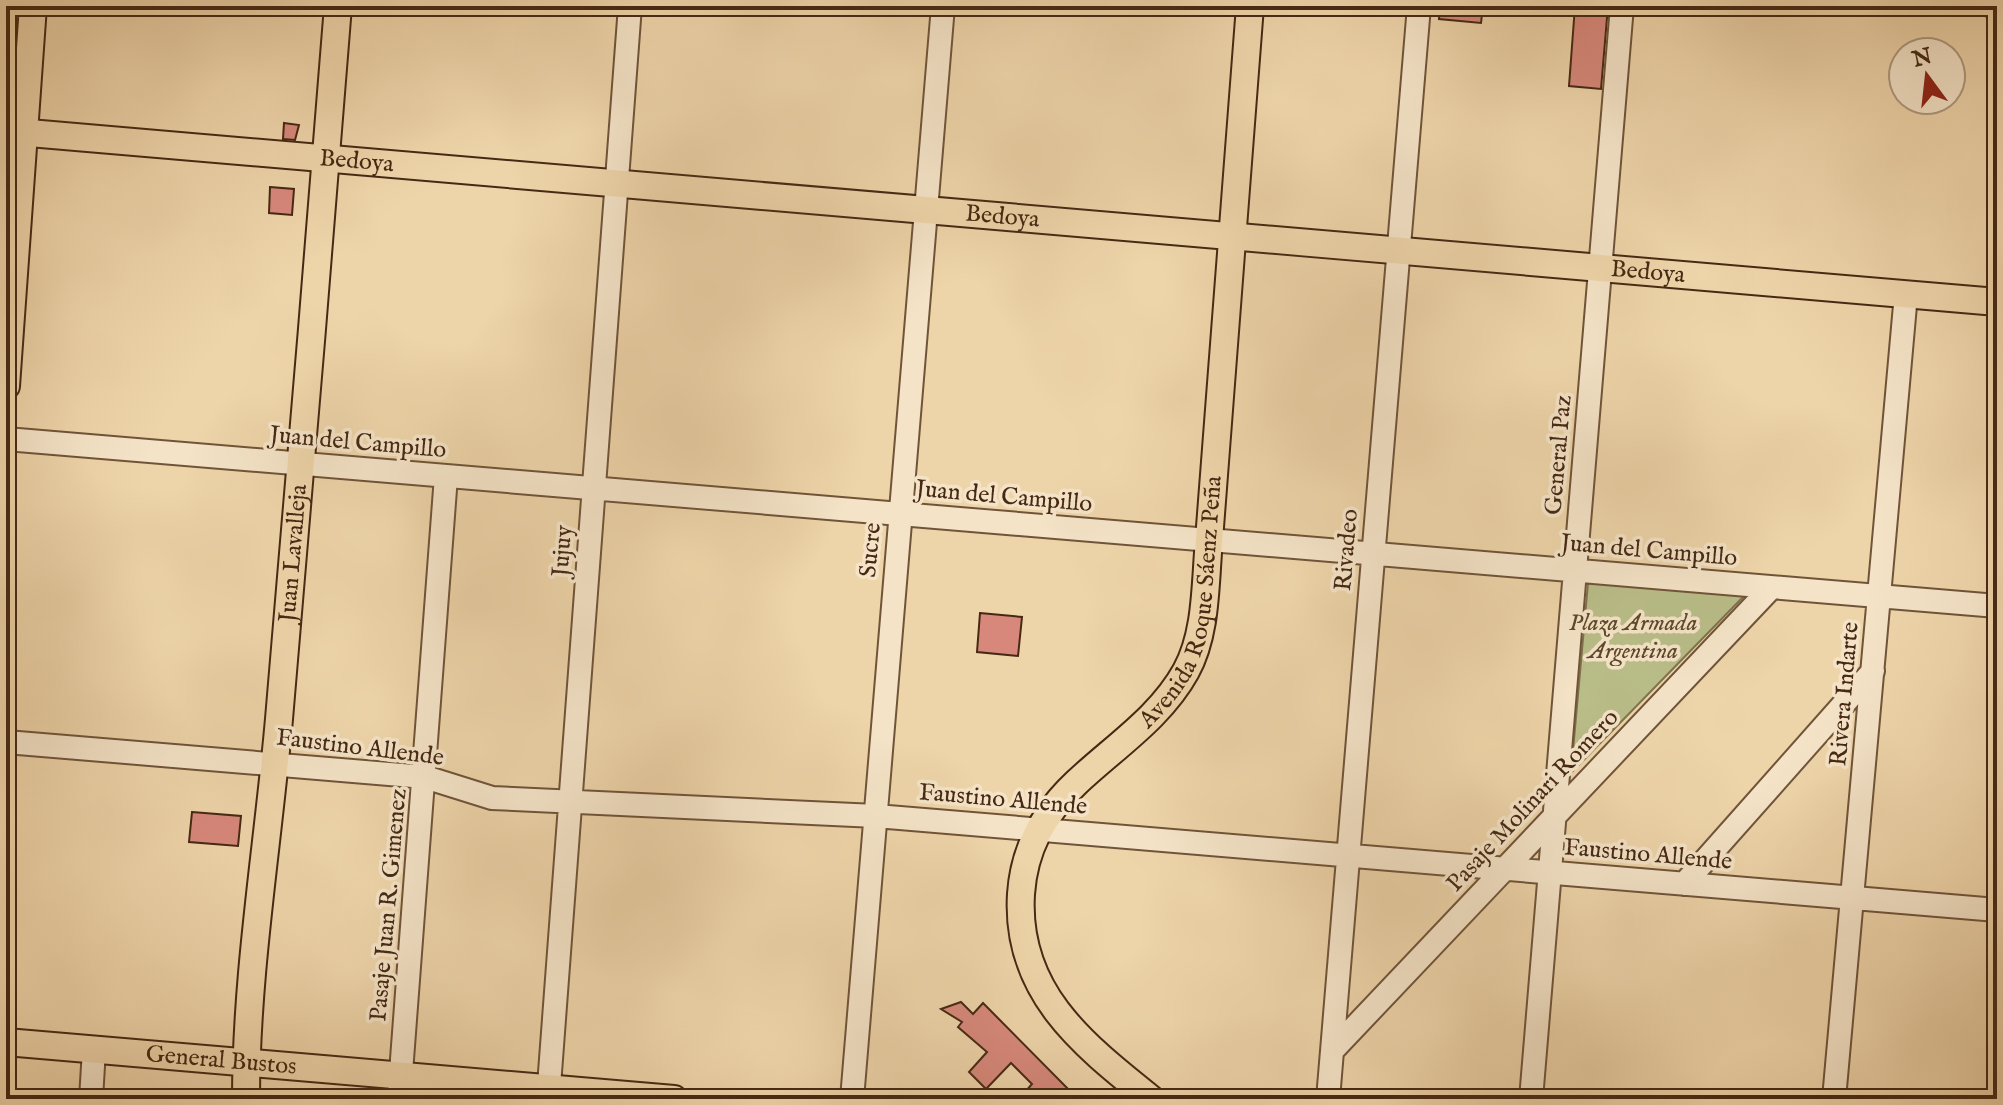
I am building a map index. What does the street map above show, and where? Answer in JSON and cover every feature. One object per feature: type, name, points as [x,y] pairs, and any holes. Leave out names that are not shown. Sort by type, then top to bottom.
[{"type":"main road","points":[[6,386],[15,132],[33,6]]},
{"type":"main road","name":"Juan Lavalleja","points":[[246,1099],[258,907],[275,763],[302,464],[338,6]]},
{"type":"main road","name":"Avenida Roque Sáenz Peña","points":[[1138,1094],[1054,1009],[1032,974],[1022,940],[1020,909],[1023,871],[1037,830],[1074,785],[1152,715],[1187,670],[1195,653],[1209,540],[1250,6]]},
{"type":"main road","name":"Bedoya","points":[[15,132],[1997,302]]},
{"type":"main road","name":"General Bustos","points":[[6,1042],[246,1062],[400,1087],[674,1099]]},
{"type":"street","name":"Jujuy","points":[[548,1094],[630,6]]},
{"type":"street","name":"Sucre","points":[[852,1099],[943,6]]},
{"type":"street","name":"Rivadeo","points":[[1328,1099],[1419,6]]},
{"type":"street","name":"General Paz","points":[[1531,1099],[1622,6]]},
{"type":"street","name":"Rivera Indarte","points":[[1834,1099],[1906,294]]},
{"type":"street","name":"Juan del Campillo","points":[[6,439],[1997,606]]},
{"type":"street","name":"Pasaje Juan R. Gimenez","points":[[400,1087],[446,476]]},
{"type":"street","name":"Pasaje Molinari Romero","points":[[1332,1051],[1771,588]]},
{"type":"street","points":[[1684,884],[1873,671]]},
{"type":"street","name":"Faustino Allende","points":[[6,742],[425,777],[492,798],[876,816],[1997,910]]},
{"type":"street","points":[[91,1099],[94,1049]]},
{"type":"green space","name":"Plaza Armada Argentina","points":[[1588,583],[1745,595],[1571,773]]},
{"type":"building","points":[[1440,6],[1483,6],[1481,23],[1439,19]]},
{"type":"building","points":[[1575,6],[1608,6],[1601,89],[1569,86]]},
{"type":"building","points":[[284,123],[299,125],[295,140],[283,139]]},
{"type":"building","points":[[270,187],[294,189],[292,215],[269,213]]},
{"type":"building","points":[[980,613],[1022,617],[1018,656],[977,652]]},
{"type":"building","points":[[192,812],[241,816],[238,846],[189,842]]},
{"type":"building","points":[[961,1002],[973,1014],[983,1003],[1078,1099],[1034,1099],[1026,1091],[1032,1084],[1011,1063],[986,1089],[969,1072],[987,1052],[958,1027],[962,1022],[941,1009]]}]
